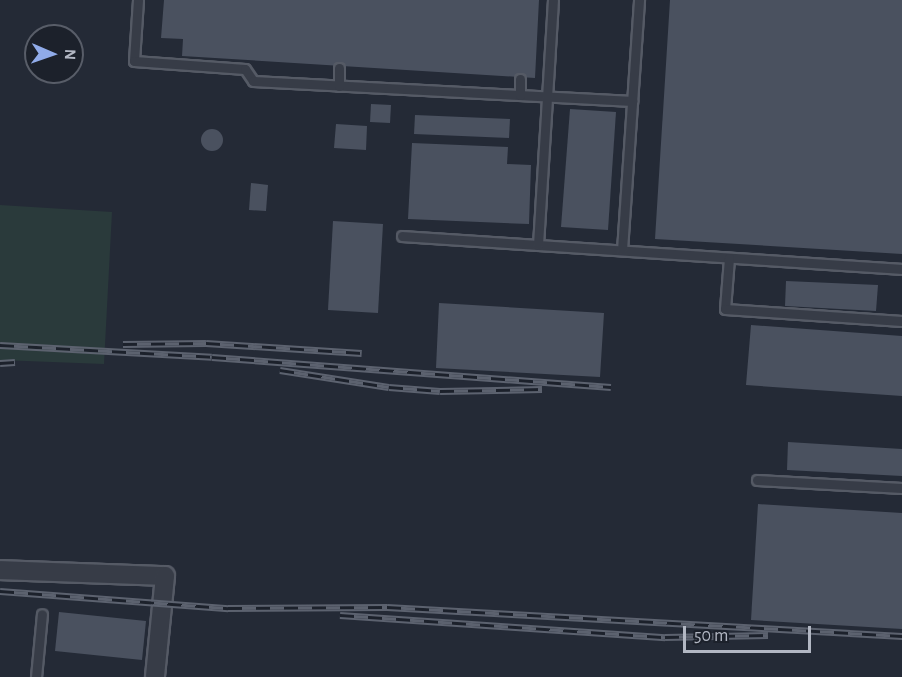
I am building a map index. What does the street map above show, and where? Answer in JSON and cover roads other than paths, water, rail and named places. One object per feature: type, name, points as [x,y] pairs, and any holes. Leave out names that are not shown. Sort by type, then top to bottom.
[{"type":"street","points":[[0,570],[165,576],[155,677]]},
{"type":"lane","points":[[138,0],[134,61],[245,69],[253,81],[632,101]]},
{"type":"lane","points":[[538,245],[553,0]]},
{"type":"lane","points":[[622,250],[639,0]]},
{"type":"lane","points":[[339,68],[339,86]]},
{"type":"lane","points":[[520,79],[520,95]]},
{"type":"lane","points":[[402,236],[902,269]]},
{"type":"lane","points":[[729,258],[725,309],[902,321]]},
{"type":"lane","points":[[757,480],[902,488]]},
{"type":"lane","points":[[36,677],[42,614]]},
{"type":"railway","points":[[123,344],[206,343],[362,353]]},
{"type":"railway","points":[[0,345],[212,357],[611,387]]},
{"type":"railway","points":[[0,363],[15,362]]},
{"type":"railway","points":[[280,370],[389,387],[440,391],[542,389]]},
{"type":"railway","points":[[0,591],[228,608],[387,607],[902,636]]},
{"type":"railway","points":[[340,615],[665,637],[768,635]]}]
